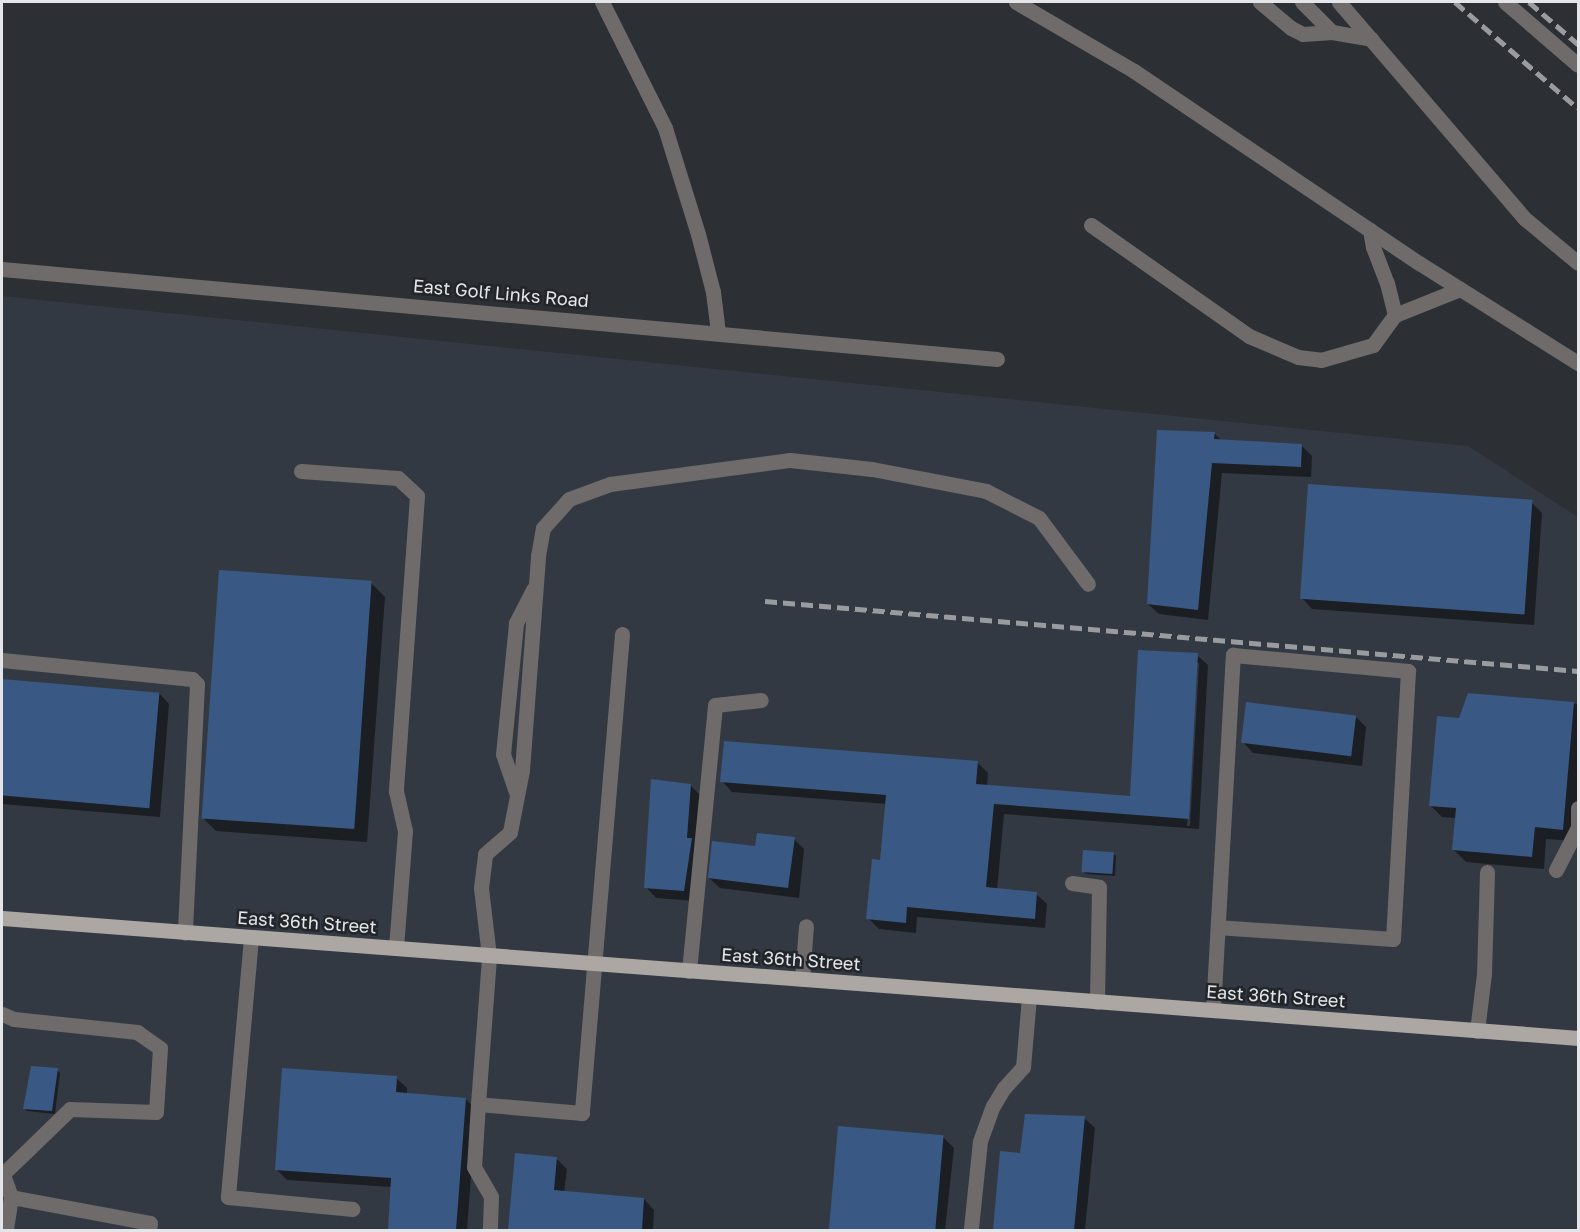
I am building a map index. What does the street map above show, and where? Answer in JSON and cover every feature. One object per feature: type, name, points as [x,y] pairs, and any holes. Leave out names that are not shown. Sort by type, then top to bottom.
[{"type":"main road","name":"East 36th Street","points":[[2,918],[1578,1038]]},
{"type":"street","points":[[602,2],[665,128],[698,234],[713,292],[718,332]]},
{"type":"street","points":[[1016,2],[1134,71],[1460,289],[1578,363]]},
{"type":"street","points":[[1260,2],[1291,28],[1303,34],[1332,32],[1371,39]]},
{"type":"street","points":[[1302,2],[1332,32]]},
{"type":"street","points":[[1339,2],[1524,218],[1578,263]]},
{"type":"street","points":[[1505,2],[1578,65]]},
{"type":"street","points":[[1091,225],[1249,336],[1298,357],[1321,360],[1373,345],[1395,315],[1460,289]]},
{"type":"street","points":[[1371,230],[1373,246],[1387,283],[1395,315]]},
{"type":"street","name":"East Golf Links Road","points":[[2,269],[997,359]]},
{"type":"street","points":[[490,1230],[491,1197],[474,1167],[489,956],[481,888],[485,854],[510,832],[522,770],[536,584],[543,528],[569,500],[610,483],[790,460],[872,469],[986,491],[1039,518],[1088,584]]},
{"type":"street","points":[[301,471],[398,478],[417,496],[396,791],[405,831],[396,948]]},
{"type":"street","points":[[478,1104],[582,1113],[621,634]]},
{"type":"street","points":[[1213,1010],[1233,655],[1408,671],[1393,939],[1219,927]]},
{"type":"street","points":[[2,660],[192,679],[197,684],[185,933]]},
{"type":"street","points":[[689,971],[715,705],[761,700]]},
{"type":"street","points":[[1556,870],[1578,829],[1578,808]]},
{"type":"street","points":[[1477,1031],[1484,974],[1487,872]]},
{"type":"street","points":[[1072,883],[1099,887],[1096,1002]]},
{"type":"street","points":[[802,979],[806,926]]},
{"type":"street","points":[[251,938],[228,1197],[352,1209]]},
{"type":"street","points":[[971,1228],[980,1141],[998,1097],[1023,1067],[1029,997]]},
{"type":"street","points":[[2,1014],[14,1019],[137,1032],[160,1048],[156,1112],[70,1109],[2,1173],[11,1197],[6,1230]]},
{"type":"street","points":[[11,1197],[150,1223],[149,1230]]},
{"type":"shaded area","points":[[2,296],[1468,446],[1578,517],[1578,1230],[2,1230]]},
{"type":"building","points":[[1157,430],[1215,432],[1214,439],[1302,444],[1301,467],[1212,463],[1198,610],[1147,604]]},
{"type":"building","points":[[1308,484],[1532,500],[1524,614],[1300,599]]},
{"type":"building","points":[[219,570],[372,581],[354,829],[202,818]]},
{"type":"building","points":[[1138,650],[1198,653],[1189,819],[994,804],[986,887],[1037,892],[1035,919],[907,907],[906,923],[866,919],[872,859],[880,860],[886,795],[720,782],[724,741],[978,761],[976,784],[1130,796]]},
{"type":"building","points":[[2,679],[159,693],[149,808],[2,795]]},
{"type":"building","points":[[1468,693],[1574,702],[1563,830],[1535,827],[1532,857],[1452,850],[1456,808],[1429,806],[1437,716],[1459,718]]},
{"type":"building","points":[[1246,702],[1356,716],[1351,756],[1241,743]]},
{"type":"building","points":[[651,779],[691,784],[687,838],[692,838],[684,891],[644,888]]},
{"type":"building","points":[[757,833],[795,837],[788,888],[708,878],[712,841],[755,846]]},
{"type":"building","points":[[1083,850],[1114,852],[1112,874],[1081,872]]},
{"type":"building","points":[[31,1066],[58,1068],[52,1111],[23,1109]]},
{"type":"building","points":[[282,1068],[397,1076],[396,1092],[466,1098],[456,1230],[388,1230],[391,1178],[275,1170]]},
{"type":"building","points":[[1025,1114],[1085,1116],[1074,1230],[993,1230],[1000,1151],[1020,1153]]},
{"type":"building","points":[[838,1126],[944,1135],[935,1230],[829,1230]]},
{"type":"building","points":[[515,1153],[557,1157],[554,1190],[644,1198],[642,1230],[508,1230]]},
{"type":"railway","points":[[1455,2],[1578,108]]},
{"type":"railway","points":[[1529,2],[1578,44]]},
{"type":"railway","points":[[765,601],[1578,671]]}]
